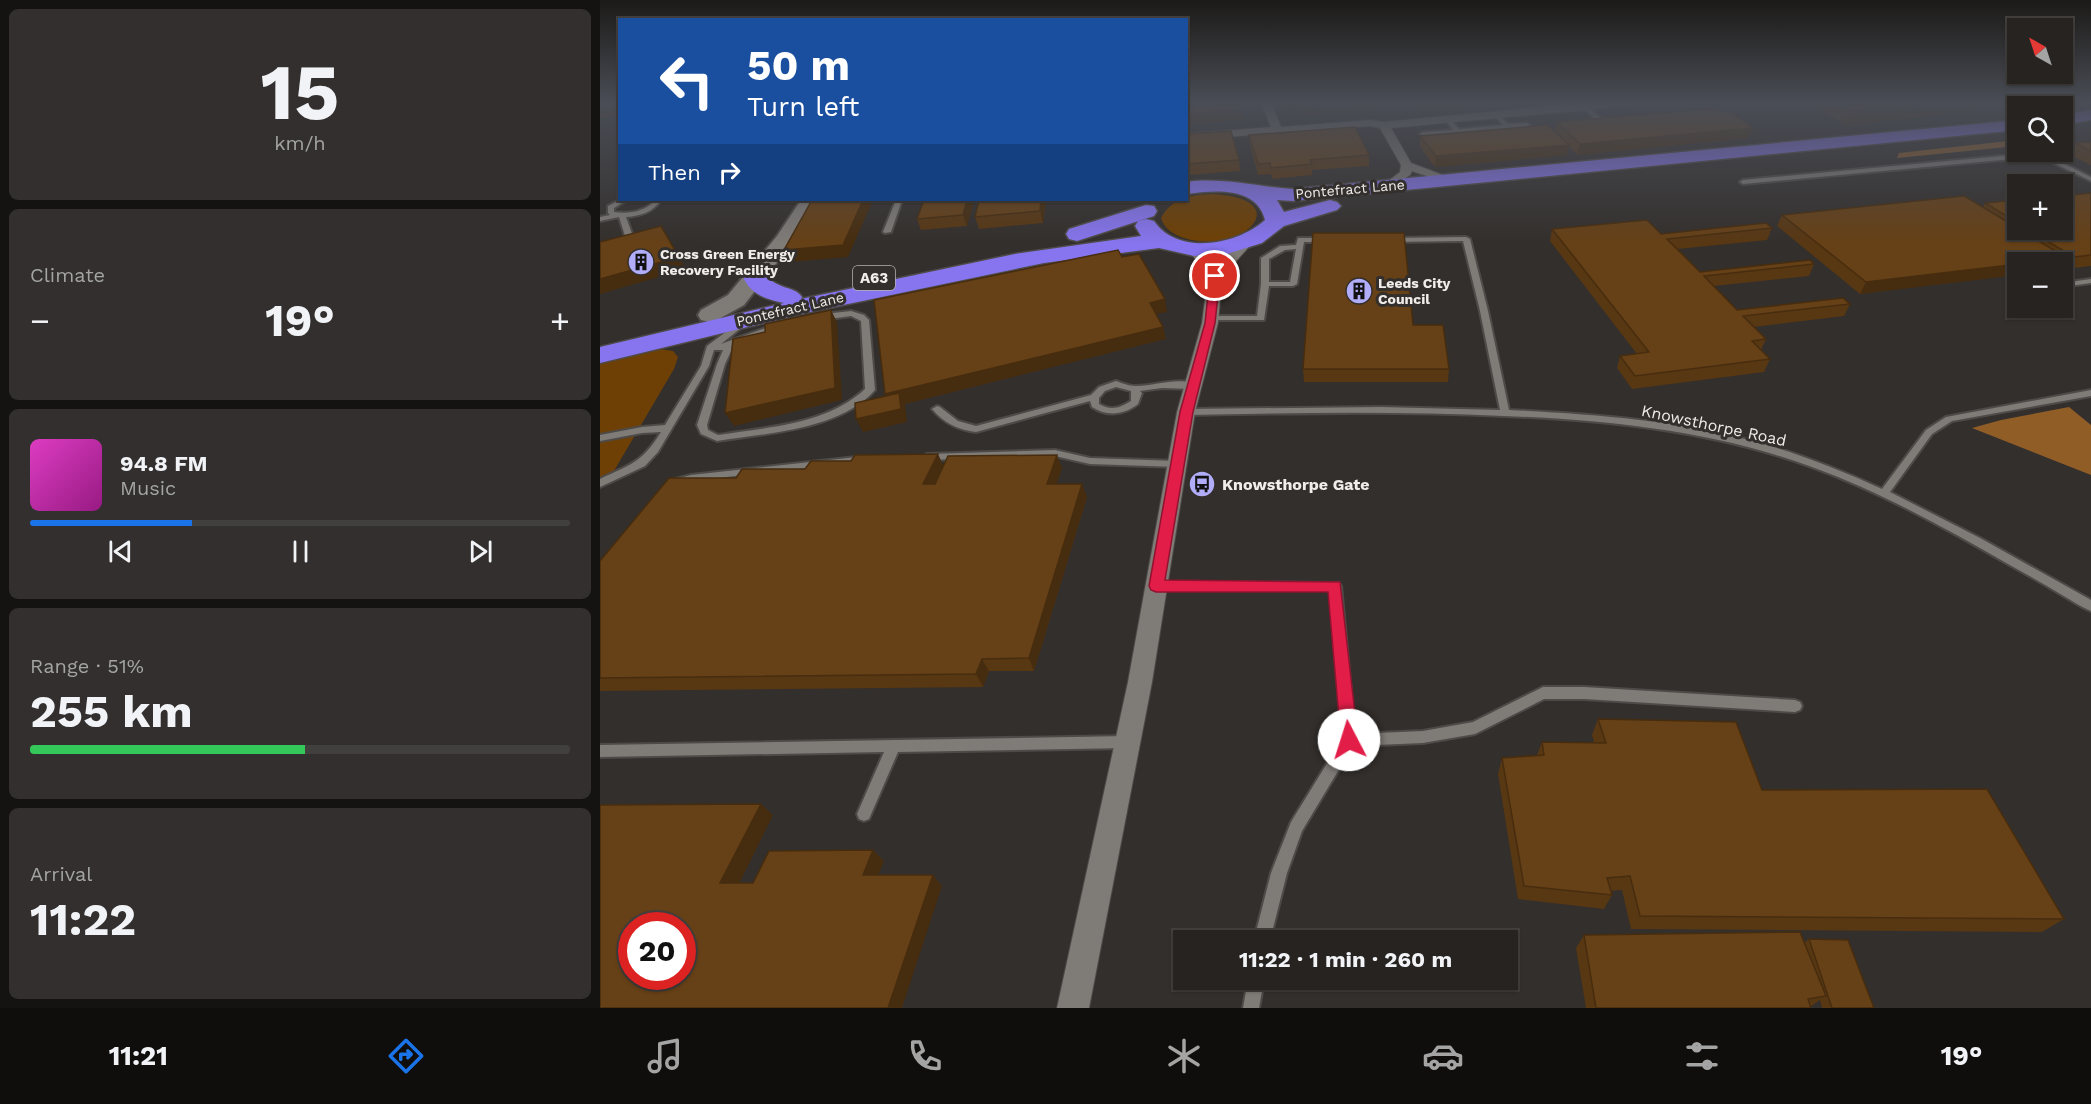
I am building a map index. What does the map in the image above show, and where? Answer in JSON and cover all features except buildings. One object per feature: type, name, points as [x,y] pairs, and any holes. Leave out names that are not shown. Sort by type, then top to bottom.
[{"type":"highway","name":"Pontefract Lane","points":[[1188,188],[1213,185],[1244,189],[1255,193],[1293,195],[1759,150]]},
{"type":"highway","name":"Pontefract Lane","points":[[1276,221],[1303,212],[1359,201],[1599,173],[1846,150]]},
{"type":"highway","points":[[1255,193],[1272,206],[1276,213],[1276,221]]},
{"type":"highway","name":"Pontefract Lane","points":[[600,342],[709,315],[1074,235],[1152,205]]},
{"type":"highway","name":"A63","points":[[1152,205],[1144,221],[1149,232],[1159,241],[1194,248],[1225,248],[1247,241],[1268,229],[1276,221]]},
{"type":"highway","name":"Pontefract Lane","points":[[600,355],[755,316],[965,271],[1078,251],[1159,241]]},
{"type":"highway","points":[[755,277],[757,283],[770,292],[790,297]]},
{"type":"highway","points":[[672,337],[688,338],[718,347]]},
{"type":"street","points":[[1388,186],[1406,173],[1407,165],[1398,150]]},
{"type":"street","points":[[1407,165],[1450,180]]},
{"type":"street","points":[[709,315],[736,300],[785,239],[809,201]]},
{"type":"street","points":[[1073,1008],[1128,742],[1186,412],[1210,318],[1215,276],[1247,241]]},
{"type":"street","points":[[1194,248],[1215,276]]},
{"type":"lane","points":[[1743,182],[2034,155],[2047,157],[2091,179]]},
{"type":"lane","points":[[600,206],[622,201]]},
{"type":"lane","points":[[600,219],[646,210],[658,201]]},
{"type":"lane","points":[[887,232],[899,201]]},
{"type":"lane","points":[[614,204],[609,210],[622,214]]},
{"type":"lane","points":[[622,214],[631,242]]},
{"type":"lane","points":[[1378,240],[1466,239],[1505,412]]},
{"type":"lane","points":[[1265,284],[1293,284],[1301,240],[1332,240]]},
{"type":"lane","points":[[1210,318],[1261,318],[1265,258],[1283,249],[1300,247]]},
{"type":"lane","points":[[2073,283],[2091,281]]},
{"type":"lane","points":[[2078,282],[2091,290]]},
{"type":"lane","points":[[718,347],[728,349],[702,425],[704,432],[717,438],[826,417],[853,407],[870,390],[865,321],[861,315],[848,313],[814,320]]},
{"type":"lane","points":[[600,483],[641,464],[655,450],[718,347],[755,316]]},
{"type":"lane","points":[[718,347],[791,324]]},
{"type":"lane","points":[[937,409],[954,425],[963,429],[976,429],[1094,397],[1102,389],[1116,384],[1135,389],[1162,385],[1194,386]]},
{"type":"lane","points":[[1094,397],[1098,408],[1118,411],[1135,402],[1137,393],[1135,389]]},
{"type":"lane","points":[[1884,493],[1929,432],[1949,419],[2091,393]]},
{"type":"lane","name":"Knowsthorpe Road","points":[[1186,412],[1375,410],[1505,412],[1647,423],[1728,440],[1776,451],[1884,493],[1953,526],[2091,606]]},
{"type":"lane","points":[[600,438],[642,430],[669,428]]},
{"type":"lane","points":[[916,457],[1055,453],[1090,461],[1177,464]]},
{"type":"lane","points":[[669,486],[691,478],[847,459],[882,458]]},
{"type":"lane","points":[[1156,586],[1335,586],[1349,740],[1296,826],[1279,873],[1265,930]]},
{"type":"lane","points":[[1349,740],[1423,737],[1474,728],[1543,693],[1584,693],[1795,706]]},
{"type":"lane","points":[[600,751],[1128,742]]},
{"type":"lane","points":[[864,814],[894,745]]},
{"type":"lane","points":[[1251,1008],[1254,990]]},
{"type":"shaded area","points":[[1926,150],[1977,150],[1897,158],[1899,153]]},
{"type":"shaded area","points":[[1212,194],[1238,198],[1252,205],[1257,215],[1253,225],[1226,240],[1206,242],[1184,238],[1170,231],[1161,218],[1165,211],[1176,202],[1188,201],[1188,198]]},
{"type":"shaded area","points":[[660,349],[673,351],[678,357],[674,369],[608,481],[600,482],[600,361]]},
{"type":"shaded area","points":[[2069,407],[2091,425],[2091,475],[1972,428],[2001,420]]},
{"type":"place","name":"Cross Green Energy Recovery Facility","points":[[641,262]]},
{"type":"place","name":"Leeds City Council","points":[[1359,291]]},
{"type":"place","name":"Knowsthorpe Gate","points":[[1202,484]]},
{"type":"route","points":[[1215,276],[1210,323],[1186,412],[1156,586],[1335,586],[1349,740]]}]
